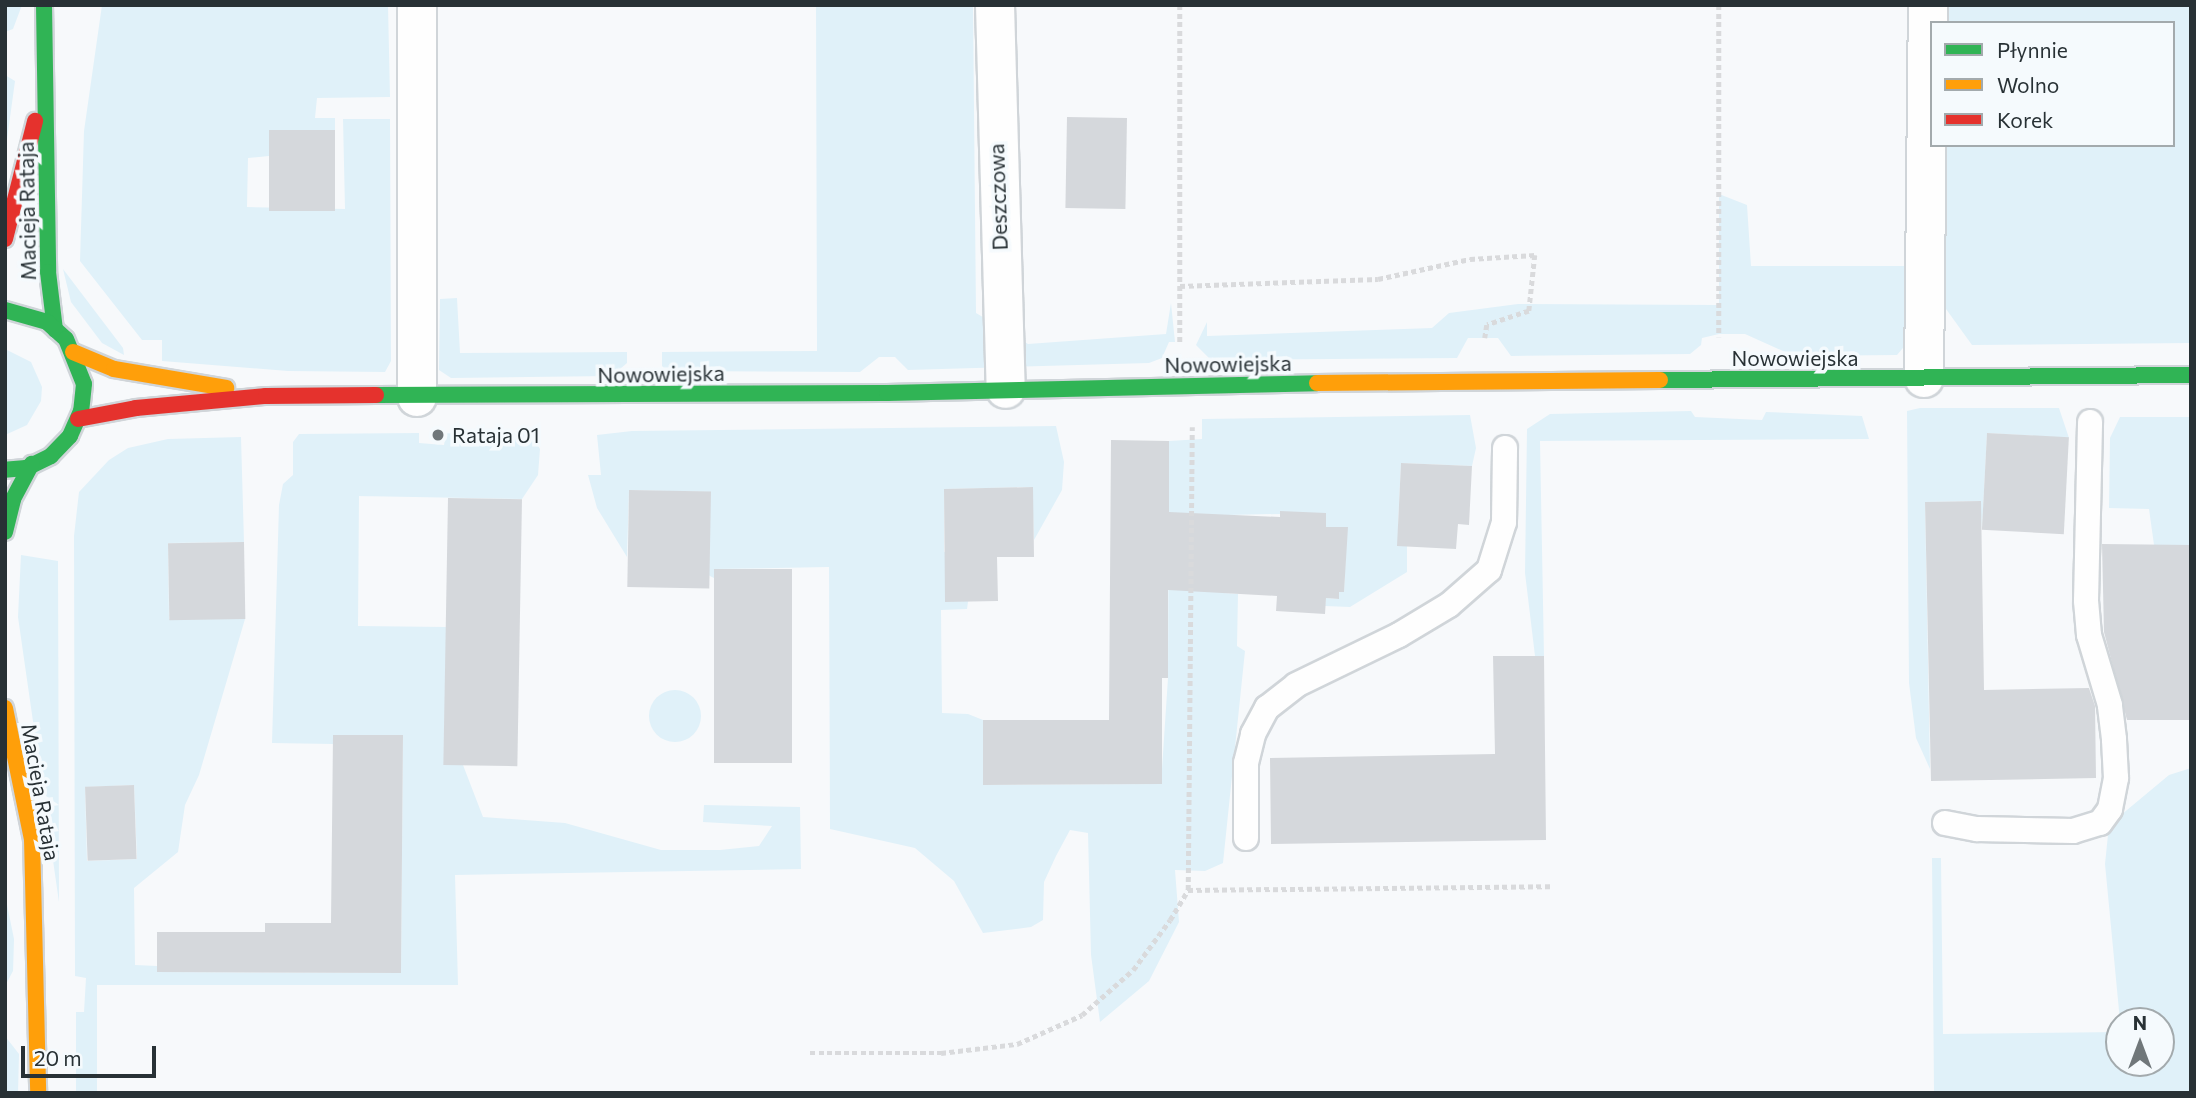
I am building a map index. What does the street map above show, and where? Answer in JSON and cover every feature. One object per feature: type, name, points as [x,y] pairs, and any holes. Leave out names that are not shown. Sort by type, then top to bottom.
[{"type":"street","name":"Macieja Rataja","points":[[44,5],[42,91],[48,143],[48,272],[55,330]]},
{"type":"street","points":[[417,5],[417,397]]},
{"type":"street","name":"Deszczowa","points":[[995,5],[1006,389]]},
{"type":"street","points":[[1924,378],[1928,5]]},
{"type":"street","name":"Macieja Rataja","points":[[5,239],[42,91]]},
{"type":"street","points":[[5,310],[24,312],[55,330],[74,352],[84,384],[78,419],[70,436],[51,456],[32,464],[5,470]]},
{"type":"street","name":"Nowowiejska","points":[[74,352],[114,369],[266,396]]},
{"type":"street","name":"Nowowiejska","points":[[78,419],[136,408],[266,396],[417,397],[1186,385],[2191,375]]},
{"type":"street","points":[[5,532],[13,499],[32,464]]},
{"type":"street","name":"Macieja Rataja","points":[[5,708],[32,839],[38,1093]]},
{"type":"lane","points":[[1945,823],[1977,830],[2073,831],[2100,823],[2110,809],[2116,778],[2114,739],[2103,679],[2089,635],[2087,601],[2090,422]]},
{"type":"lane","points":[[1246,838],[1246,763],[1253,734],[1267,708],[1296,685],[1386,642],[1450,605],[1489,570],[1504,522],[1505,448]]},
{"type":"path","points":[[810,1053],[941,1053],[1017,1044],[1083,1015],[1133,970],[1188,890],[1186,385],[1180,286],[1180,5]]},
{"type":"path","points":[[1718,5],[1720,379]]},
{"type":"path","points":[[1180,286],[1366,280],[1470,259],[1535,255],[1529,311],[1487,325],[1485,338]]},
{"type":"path","points":[[1188,890],[1552,886]]},
{"type":"shaded area","points":[[5,5],[22,5],[13,29],[5,32]]},
{"type":"shaded area","points":[[102,5],[388,5],[390,97],[317,98],[315,118],[335,118],[335,130],[269,156],[248,158],[247,207],[345,209],[343,119],[390,119],[391,361],[385,372],[288,371],[162,361],[162,340],[142,340],[80,261],[84,131]]},
{"type":"shaded area","points":[[816,5],[973,5],[976,313],[1028,344],[1166,334],[1171,303],[1175,342],[1169,342],[1162,358],[1149,363],[908,370],[895,357],[879,357],[860,372],[667,371],[662,366],[662,352],[817,351]]},
{"type":"shaded area","points":[[1945,5],[2191,5],[2191,343],[1972,345],[1946,309],[1946,147],[2175,147],[2175,21],[1945,21]]},
{"type":"shaded area","points":[[5,75],[15,81],[5,154]]},
{"type":"shaded area","points":[[1719,194],[1747,205],[1751,266],[1913,266],[1908,342],[1897,355],[1794,356],[1745,334],[1719,334],[1702,338],[1701,345],[1690,354],[1511,356],[1498,338],[1468,338],[1457,358],[1211,360],[1196,345],[1207,322],[1207,336],[1432,328],[1449,313],[1518,304],[1719,305]]},
{"type":"shaded area","points":[[63,269],[123,348],[124,355],[102,343],[71,302]]},
{"type":"shaded area","points":[[457,298],[460,353],[627,352],[627,363],[612,376],[451,378],[439,370],[440,299]]},
{"type":"shaded area","points":[[5,349],[31,362],[42,387],[41,401],[27,425],[5,435]]},
{"type":"shaded area","points":[[1920,408],[2059,408],[2069,438],[1987,433],[1982,530],[1980,501],[1925,502],[1930,769],[1916,738],[1909,683],[1907,411]]},
{"type":"shaded area","points":[[1691,411],[1695,417],[1762,420],[1766,412],[1862,416],[1869,439],[1540,441],[1544,656],[1535,656],[1525,573],[1527,429],[1550,414]]},
{"type":"shaded area","points":[[1470,415],[1476,448],[1472,466],[1401,463],[1398,524],[1407,525],[1407,572],[1350,607],[1325,606],[1326,598],[1338,599],[1339,592],[1344,592],[1346,547],[1326,527],[1326,513],[1227,515],[1224,593],[1238,594],[1237,646],[1245,651],[1223,863],[1205,871],[1175,870],[1179,922],[1149,981],[1100,1022],[1091,955],[1088,833],[1070,830],[1056,856],[1044,882],[1043,920],[1031,927],[983,933],[954,881],[915,848],[830,829],[829,567],[714,569],[714,578],[708,575],[710,492],[629,490],[627,557],[597,508],[588,475],[601,475],[597,435],[632,431],[1056,426],[1064,462],[1062,490],[1034,540],[1032,487],[944,489],[944,552],[967,552],[968,602],[967,609],[941,610],[942,713],[968,714],[983,720],[984,785],[1161,784],[1168,678],[1169,441],[1202,439],[1202,419]]},
{"type":"shaded area","points":[[2120,417],[2191,417],[2191,545],[2154,545],[2149,509],[2109,508],[2110,438]]},
{"type":"shaded area","points":[[419,433],[419,443],[444,445],[446,433],[531,433],[540,449],[538,475],[522,499],[359,496],[358,626],[447,627],[446,764],[463,765],[483,817],[565,823],[661,850],[720,850],[759,846],[772,826],[703,822],[704,805],[800,807],[801,869],[455,875],[458,985],[97,985],[97,1093],[76,1093],[76,1012],[84,1012],[86,978],[75,976],[74,536],[79,492],[109,460],[128,448],[168,439],[241,437],[244,542],[168,543],[169,619],[245,619],[199,775],[185,805],[178,852],[134,888],[135,965],[157,966],[158,972],[401,973],[403,736],[333,735],[333,744],[272,743],[279,505],[283,484],[293,475],[293,442],[299,434]],"holes":[[[134,785],[137,859],[87,861],[85,787]]]},
{"type":"shaded area","points":[[21,555],[58,561],[59,902],[18,617]]},
{"type":"shaded area","points":[[675,690],[685,692],[693,698],[699,706],[699,726],[693,734],[685,740],[675,742],[665,740],[657,734],[651,726],[649,716],[651,706],[657,698],[665,692]]},
{"type":"shaded area","points":[[2191,768],[2191,1093],[1934,1093],[1932,858],[1941,858],[1943,1034],[2105,1032],[2105,1077],[2175,1077],[2175,1007],[2119,1007],[2105,864],[2109,825],[2169,775]]},
{"type":"shaded area","points":[[5,895],[14,939],[13,971],[5,986]]},
{"type":"shaded area","points":[[5,1036],[19,1054],[18,1093],[5,1093]]},
{"type":"building","points":[[1067,117],[1127,118],[1125,209],[1065,208]]},
{"type":"building","points":[[269,130],[335,130],[335,211],[269,211]]},
{"type":"building","points":[[1987,433],[2069,437],[2064,534],[1982,530]]},
{"type":"building","points":[[1111,440],[1169,441],[1169,512],[1280,517],[1280,511],[1326,513],[1326,527],[1348,527],[1344,592],[1339,592],[1339,599],[1326,598],[1325,614],[1276,611],[1277,596],[1168,590],[1168,678],[1162,678],[1162,784],[983,785],[983,720],[1109,720]]},
{"type":"building","points":[[1401,463],[1472,466],[1469,525],[1458,524],[1456,549],[1397,546]]},
{"type":"building","points":[[1033,487],[1034,557],[997,557],[998,601],[945,602],[944,489]]},
{"type":"building","points":[[629,490],[711,491],[709,588],[627,587]]},
{"type":"building","points":[[448,498],[522,499],[517,766],[443,765]]},
{"type":"building","points":[[1981,501],[1984,690],[2089,688],[2095,706],[2096,778],[1931,781],[1925,502]]},
{"type":"building","points":[[244,542],[245,619],[169,620],[168,543]]},
{"type":"building","points":[[2102,544],[2191,545],[2191,720],[2127,720],[2104,632]]},
{"type":"building","points":[[714,569],[792,569],[792,763],[714,763]]},
{"type":"building","points":[[1493,656],[1544,656],[1546,840],[1271,844],[1270,758],[1495,754]]},
{"type":"building","points":[[333,735],[403,735],[401,973],[157,972],[157,932],[265,932],[265,923],[331,923]]},
{"type":"building","points":[[134,785],[137,859],[88,861],[85,787]]},
{"type":"traffic: fast","points":[[44,5],[48,272],[55,330]]},
{"type":"traffic: fast","points":[[5,310],[47,322],[66,339],[84,384],[81,411],[70,436],[51,456],[26,468],[5,470]]},
{"type":"traffic: fast","points":[[1660,380],[2191,375]]},
{"type":"traffic: fast","points":[[376,395],[887,393],[1317,383]]},
{"type":"traffic: fast","points":[[5,532],[13,499],[32,464]]},
{"type":"traffic: slow","points":[[73,352],[114,369],[226,388]]},
{"type":"traffic: slow","points":[[1317,383],[1660,380]]},
{"type":"traffic: slow","points":[[5,708],[32,839],[38,1093]]},
{"type":"traffic: jam","points":[[5,239],[35,121]]},
{"type":"traffic: jam","points":[[78,419],[136,408],[266,396],[376,395]]},
{"type":"place","name":"Rataja 01","points":[[438,435]]}]
